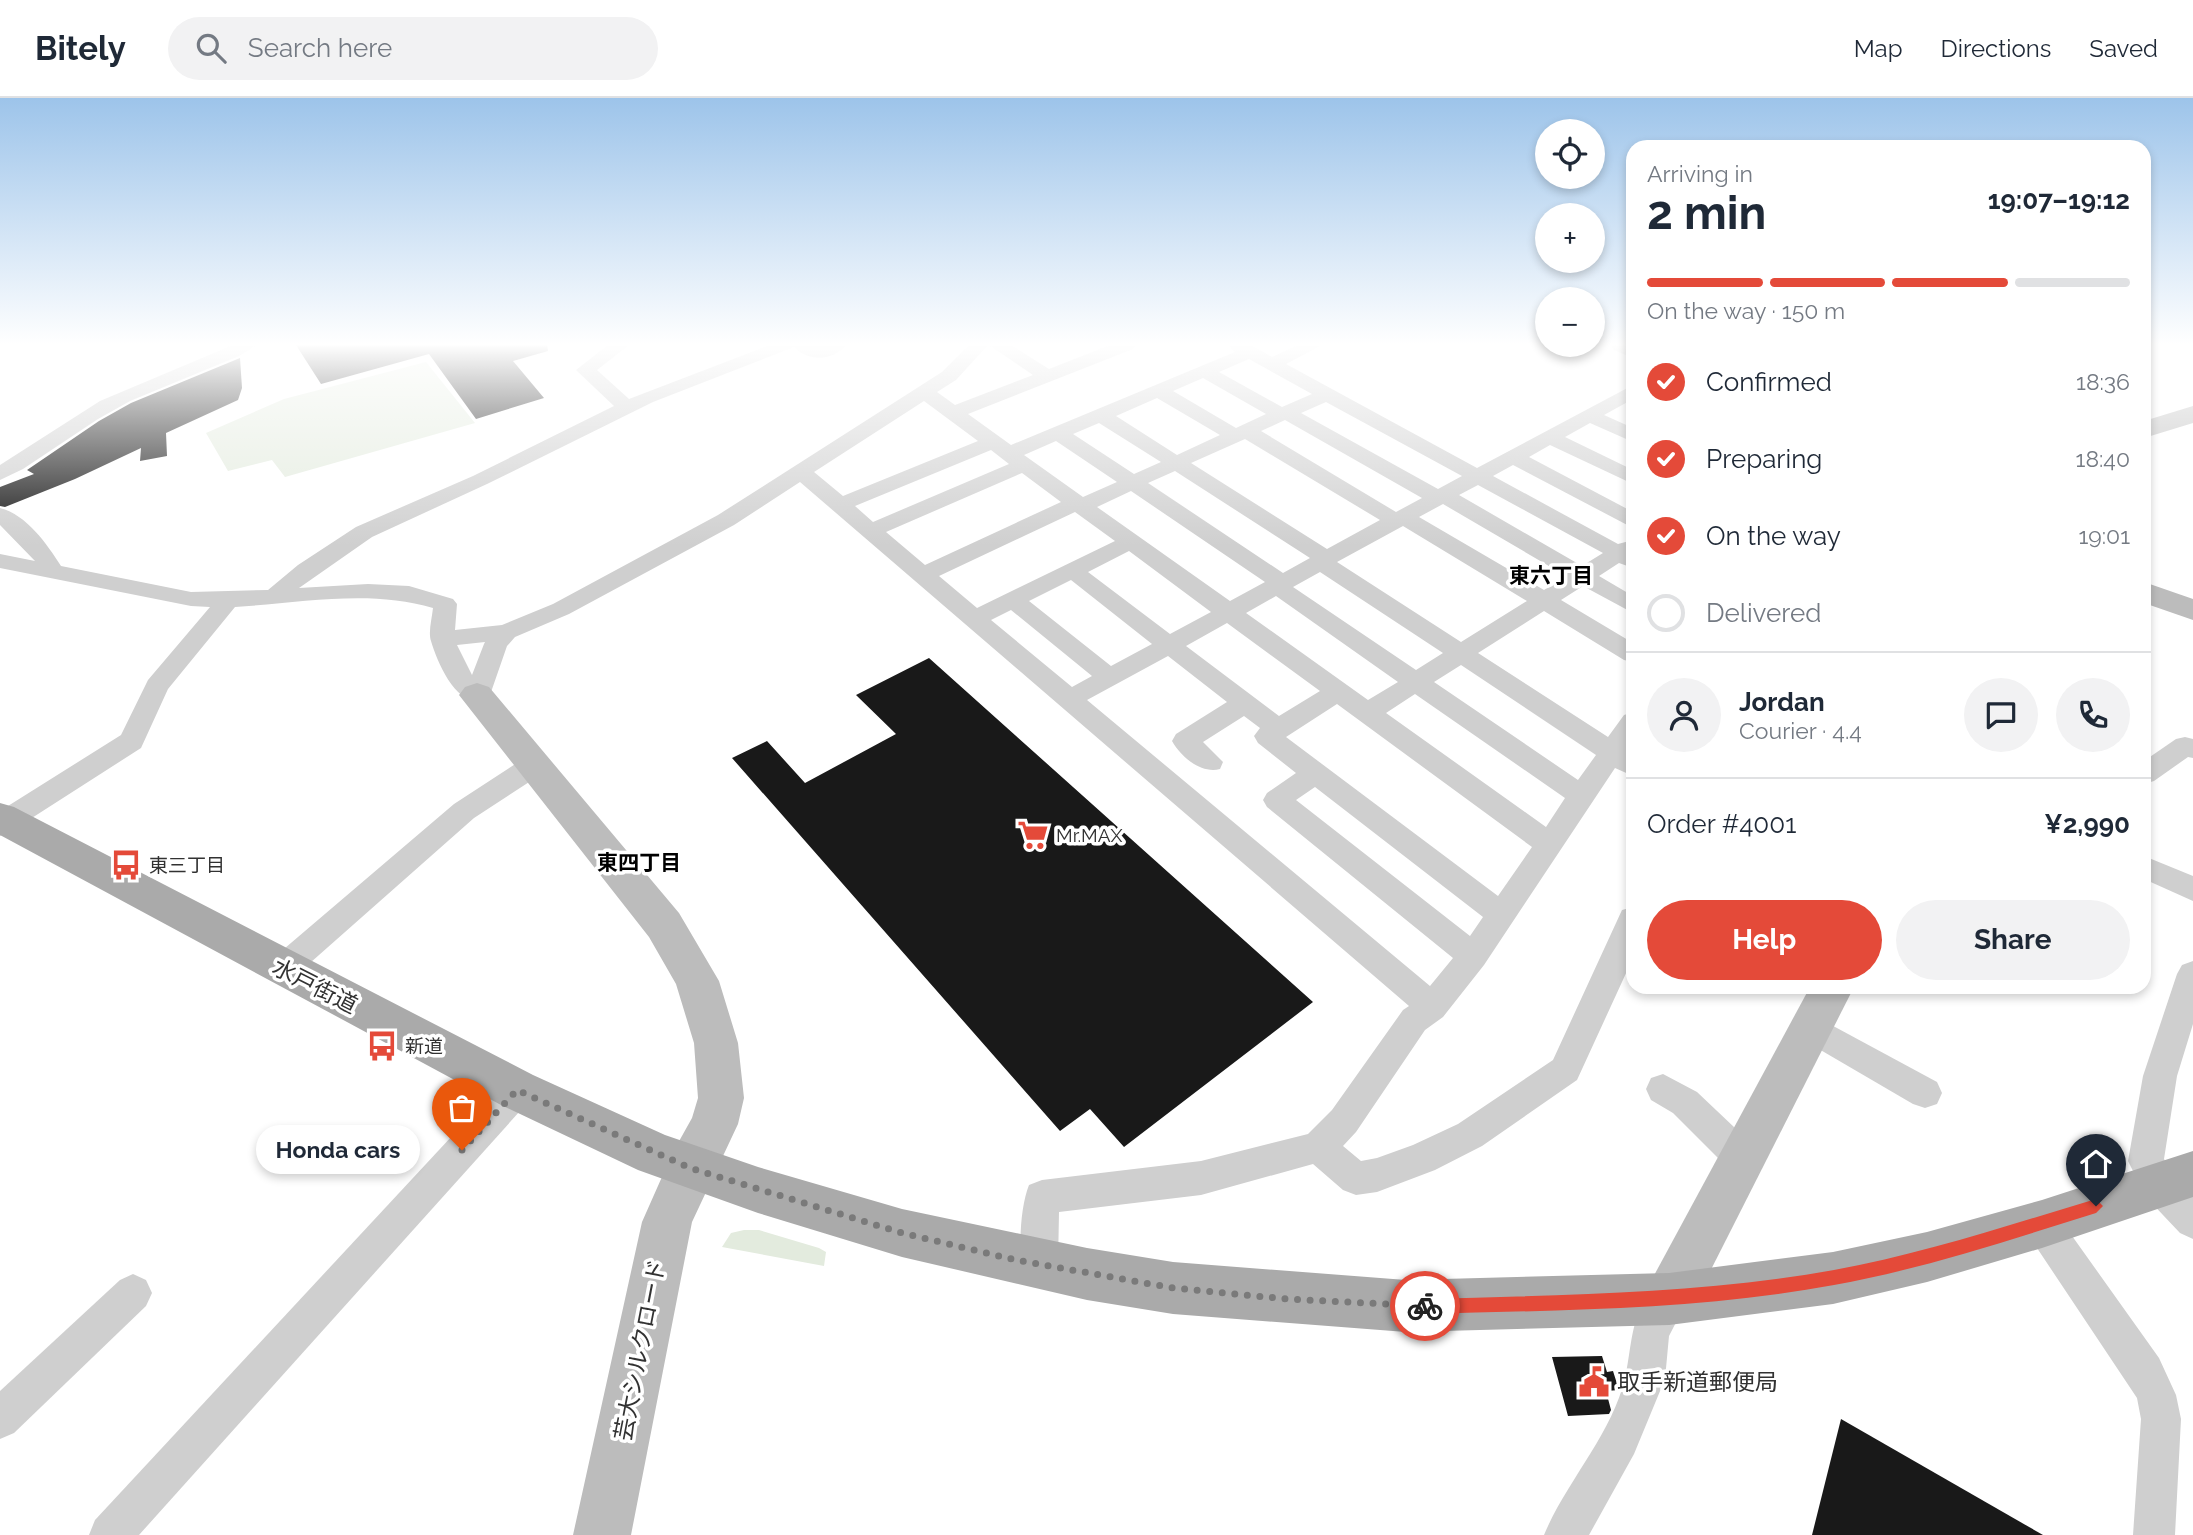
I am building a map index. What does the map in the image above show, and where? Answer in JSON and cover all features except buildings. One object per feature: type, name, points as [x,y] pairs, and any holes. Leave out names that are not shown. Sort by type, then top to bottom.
[{"type":"main road","name":"水戸街道","points":[[2,821],[517,1090],[690,1168],[902,1233],[1039,1265],[1173,1288],[1406,1306],[1669,1299],[1833,1278],[1927,1257],[2042,1224],[2176,1180]]},
{"type":"street","points":[[0,474],[96,412]]},
{"type":"street","points":[[274,597],[306,570],[363,532],[480,480],[616,412]]},
{"type":"street","points":[[442,639],[506,632],[561,609],[670,552],[892,412]]},
{"type":"street","points":[[840,505],[1008,454],[1108,412]]},
{"type":"street","points":[[1199,412],[1400,519],[1626,650]]},
{"type":"street","points":[[1280,412],[1441,496],[1626,602]]},
{"type":"street","points":[[923,575],[1288,412]]},
{"type":"street","points":[[1360,412],[1626,552]]},
{"type":"street","points":[[1070,699],[1595,412]]},
{"type":"street","points":[[953,413],[1549,844]]},
{"type":"street","points":[[2151,428],[2193,414]]},
{"type":"street","points":[[1039,1265],[1042,1197],[1201,1178],[1318,1147],[1344,1121],[1414,1020],[1432,1007],[1473,956],[1582,796],[1622,760],[1460,654],[1324,560],[1101,415]]},
{"type":"street","points":[[1589,415],[1626,433]]},
{"type":"street","points":[[1058,433],[1582,796]]},
{"type":"street","points":[[1550,437],[1626,475]]},
{"type":"street","points":[[871,531],[1008,454]]},
{"type":"street","points":[[1514,457],[1626,517]]},
{"type":"street","points":[[801,472],[1432,1007]]},
{"type":"street","points":[[0,515],[9,520],[42,552],[53,571]]},
{"type":"street","points":[[974,620],[1130,542]]},
{"type":"street","points":[[1367,713],[1582,576],[1626,554]]},
{"type":"street","points":[[0,561],[191,599],[228,600],[368,591],[409,593],[445,604],[442,639],[460,678],[477,695],[496,644],[506,632]]},
{"type":"street","points":[[1073,571],[1277,728]]},
{"type":"street","points":[[2151,595],[2193,610]]},
{"type":"street","points":[[2,821],[132,741],[157,686],[228,600]]},
{"type":"street","points":[[1013,600],[1110,677]]},
{"type":"street","points":[[1337,692],[1268,736],[1501,915]]},
{"type":"street","name":"芸大シルクロード","points":[[477,695],[664,925],[697,981],[716,1043],[721,1098],[714,1124],[690,1168],[667,1222],[602,1535]]},
{"type":"street","points":[[1210,762],[1185,741],[1245,703]]},
{"type":"street","points":[[2151,769],[2185,746],[2193,749]]},
{"type":"street","points":[[282,969],[464,811],[533,766]]},
{"type":"street","points":[[1315,773],[1278,800],[1473,956]]},
{"type":"street","points":[[2151,870],[2193,889]]},
{"type":"street","points":[[1318,1147],[1356,1178],[1377,1175],[1423,1158],[1470,1135],[1565,1070],[1626,937]]},
{"type":"street","points":[[2193,974],[2160,1076],[2146,1161],[2176,1180],[2193,1221]]},
{"type":"street","points":[[1565,1535],[1620,1440],[1645,1379],[1650,1332],[1828,994]]},
{"type":"street","points":[[1811,1028],[1925,1093]]},
{"type":"street","points":[[1663,1089],[1676,1094],[1728,1149],[1742,1157]]},
{"type":"street","points":[[110,1535],[517,1090]]},
{"type":"street","points":[[2042,1224],[2145,1373],[2155,1395],[2161,1419],[2154,1535]]},
{"type":"street","points":[[0,1419],[133,1293]]},
{"type":"shaded area","points":[[254,412],[466,412],[475,423],[285,477],[272,460],[228,471],[206,433]]},
{"type":"shaded area","points":[[759,1230],[819,1248],[826,1252],[824,1266],[722,1247],[731,1233]]},
{"type":"way so far","points":[[462,1150],[517,1090],[690,1168],[902,1233],[1039,1265],[1173,1288],[1287,1299],[1425,1306]]},
{"type":"place","name":"Mr.MAX","points":[[1033,835]]},
{"type":"place","name":"東三丁目","points":[[126,865]]},
{"type":"place","name":"新道","points":[[382,1046]]},
{"type":"place","name":"Honda cars","points":[[462,1150]]},
{"type":"place","name":"取手新道郵便局","points":[[1594,1382]]},
{"type":"district","name":"東六丁目","points":[[1551,576]]},
{"type":"district","name":"東四丁目","points":[[639,863]]},
{"type":"route","points":[[1425,1306],[1669,1299],[1833,1278],[1927,1257],[2096,1206]]}]
